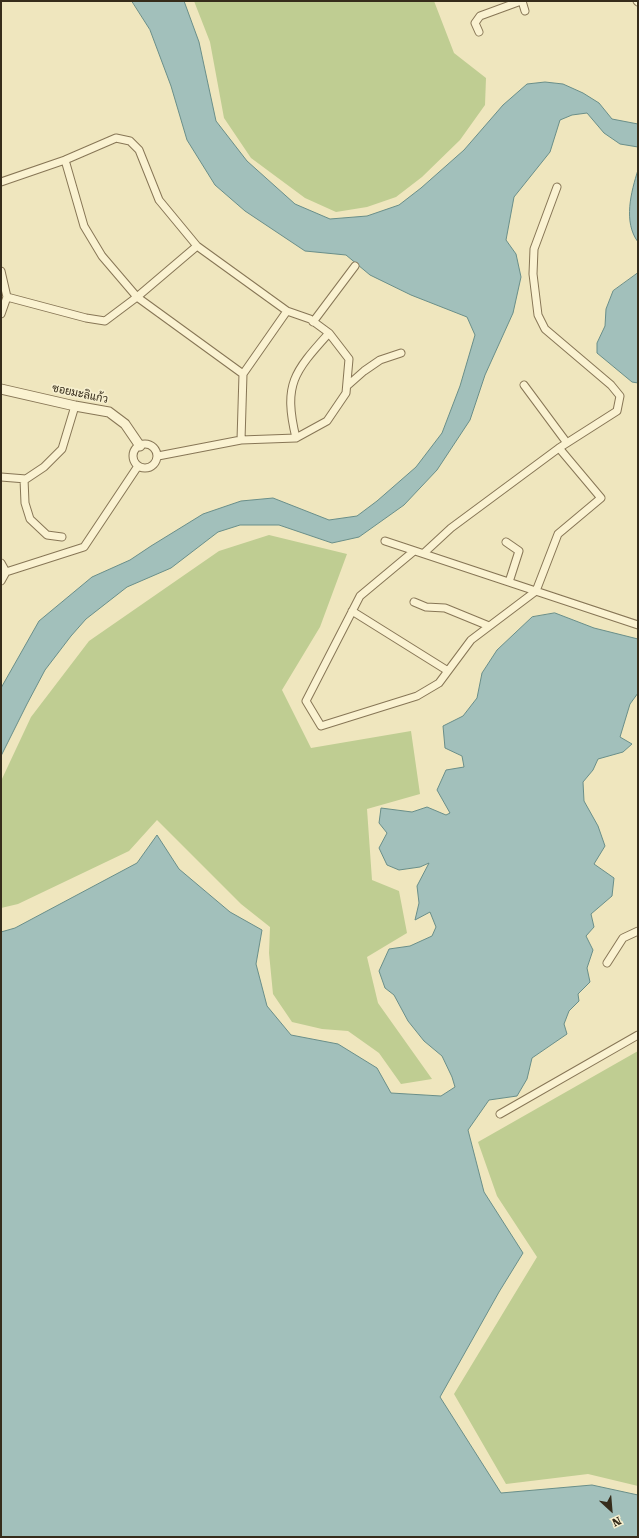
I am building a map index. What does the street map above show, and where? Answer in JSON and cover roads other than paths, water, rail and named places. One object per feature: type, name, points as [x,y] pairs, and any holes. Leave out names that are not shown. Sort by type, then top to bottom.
[{"type":"street","points":[[479,32],[476,23],[480,16],[522,1],[525,11]]},
{"type":"street","points":[[1,182],[65,160],[116,138],[130,141],[139,150],[159,200],[197,246],[287,311],[313,322],[329,333],[350,359],[346,393],[327,420],[296,438],[241,440],[158,456]]},
{"type":"street","points":[[65,160],[84,226],[102,256],[137,297],[243,374]]},
{"type":"street","points":[[424,553],[451,528],[559,448],[617,411],[620,396],[611,385],[545,329],[538,315],[533,274],[534,249],[557,187]]},
{"type":"street","points":[[7,297],[86,318],[105,321],[137,297],[197,246]]},
{"type":"street","points":[[313,322],[355,266]]},
{"type":"street","points":[[1,271],[7,297],[1,314]]},
{"type":"street","points":[[241,440],[243,374],[287,311]]},
{"type":"street","points":[[296,438],[291,420],[291,389],[295,377],[304,363],[329,333]]},
{"type":"street","points":[[347,386],[364,371],[380,360],[401,353]]},
{"type":"street","points":[[524,385],[567,443]]},
{"type":"street","name":"ซอยมะลิแก้ว","points":[[1,389],[75,406],[109,412],[125,424],[140,446]]},
{"type":"street","points":[[1,477],[24,479],[44,468],[62,449],[75,406]]},
{"type":"street","points":[[144,444],[151,446],[154,448],[158,456],[156,463],[149,468],[145,469],[135,463],[133,456],[134,452],[140,446],[144,444]]},
{"type":"street","points":[[414,550],[360,596],[352,611],[306,701],[322,726],[417,696],[439,683],[471,640],[536,591],[558,534],[600,498],[559,448]]},
{"type":"street","points":[[1,581],[6,572],[84,547],[138,466]]},
{"type":"street","points":[[24,479],[25,503],[30,519],[47,535],[62,537]]},
{"type":"street","points":[[385,541],[638,625]]},
{"type":"street","points":[[506,542],[519,551],[509,582]]},
{"type":"street","points":[[1,563],[6,572]]},
{"type":"street","points":[[414,602],[426,607],[445,608],[489,626]]},
{"type":"street","points":[[352,611],[448,671]]},
{"type":"street","points":[[607,963],[622,938],[638,931]]},
{"type":"street","points":[[500,1114],[638,1035]]},
{"type":"water","points":[[132,1],[184,1],[199,42],[216,121],[247,161],[295,204],[330,219],[367,216],[399,205],[421,188],[464,150],[503,105],[527,84],[545,82],[563,84],[583,93],[599,103],[612,119],[638,124],[638,147],[620,144],[604,133],[587,113],[572,115],[560,120],[550,152],[514,197],[506,240],[516,254],[521,277],[513,313],[485,375],[470,420],[437,470],[404,505],[359,537],[332,543],[279,525],[240,525],[218,532],[171,568],[127,587],[86,619],[45,670],[1,756],[1,688],[39,621],[92,577],[130,560],[203,514],[241,501],[273,498],[329,520],[357,516],[377,501],[416,467],[442,433],[460,386],[475,335],[467,317],[411,295],[370,275],[346,255],[305,251],[245,211],[215,185],[187,140],[171,86],[150,30]]},
{"type":"water","points":[[638,170],[638,242],[633,234],[630,207]]},
{"type":"water","points":[[638,273],[638,383],[632,382],[597,353],[597,343],[605,326],[606,309],[613,291]]},
{"type":"water","points":[[555,613],[594,628],[638,639],[638,693],[630,704],[620,737],[632,744],[623,752],[598,759],[593,770],[583,782],[584,801],[598,826],[605,846],[594,864],[614,878],[612,896],[591,914],[594,927],[586,936],[593,950],[587,968],[590,982],[578,994],[579,1001],[569,1011],[564,1024],[567,1034],[532,1058],[527,1079],[517,1096],[489,1100],[468,1130],[484,1192],[523,1253],[499,1292],[440,1397],[501,1493],[592,1485],[638,1495],[638,1537],[1,1537],[1,932],[15,928],[137,863],[157,835],[179,869],[230,912],[262,930],[256,964],[267,1006],[291,1035],[338,1044],[377,1068],[391,1093],[441,1096],[455,1087],[442,1056],[424,1041],[408,1021],[394,995],[385,988],[379,971],[389,949],[410,946],[432,936],[436,927],[430,912],[415,920],[419,903],[417,886],[429,863],[420,867],[399,870],[387,865],[379,848],[387,833],[379,823],[381,808],[412,812],[427,807],[446,815],[450,813],[437,790],[446,770],[464,767],[462,756],[445,748],[443,726],[463,716],[477,698],[482,673],[497,650],[532,617]]}]
